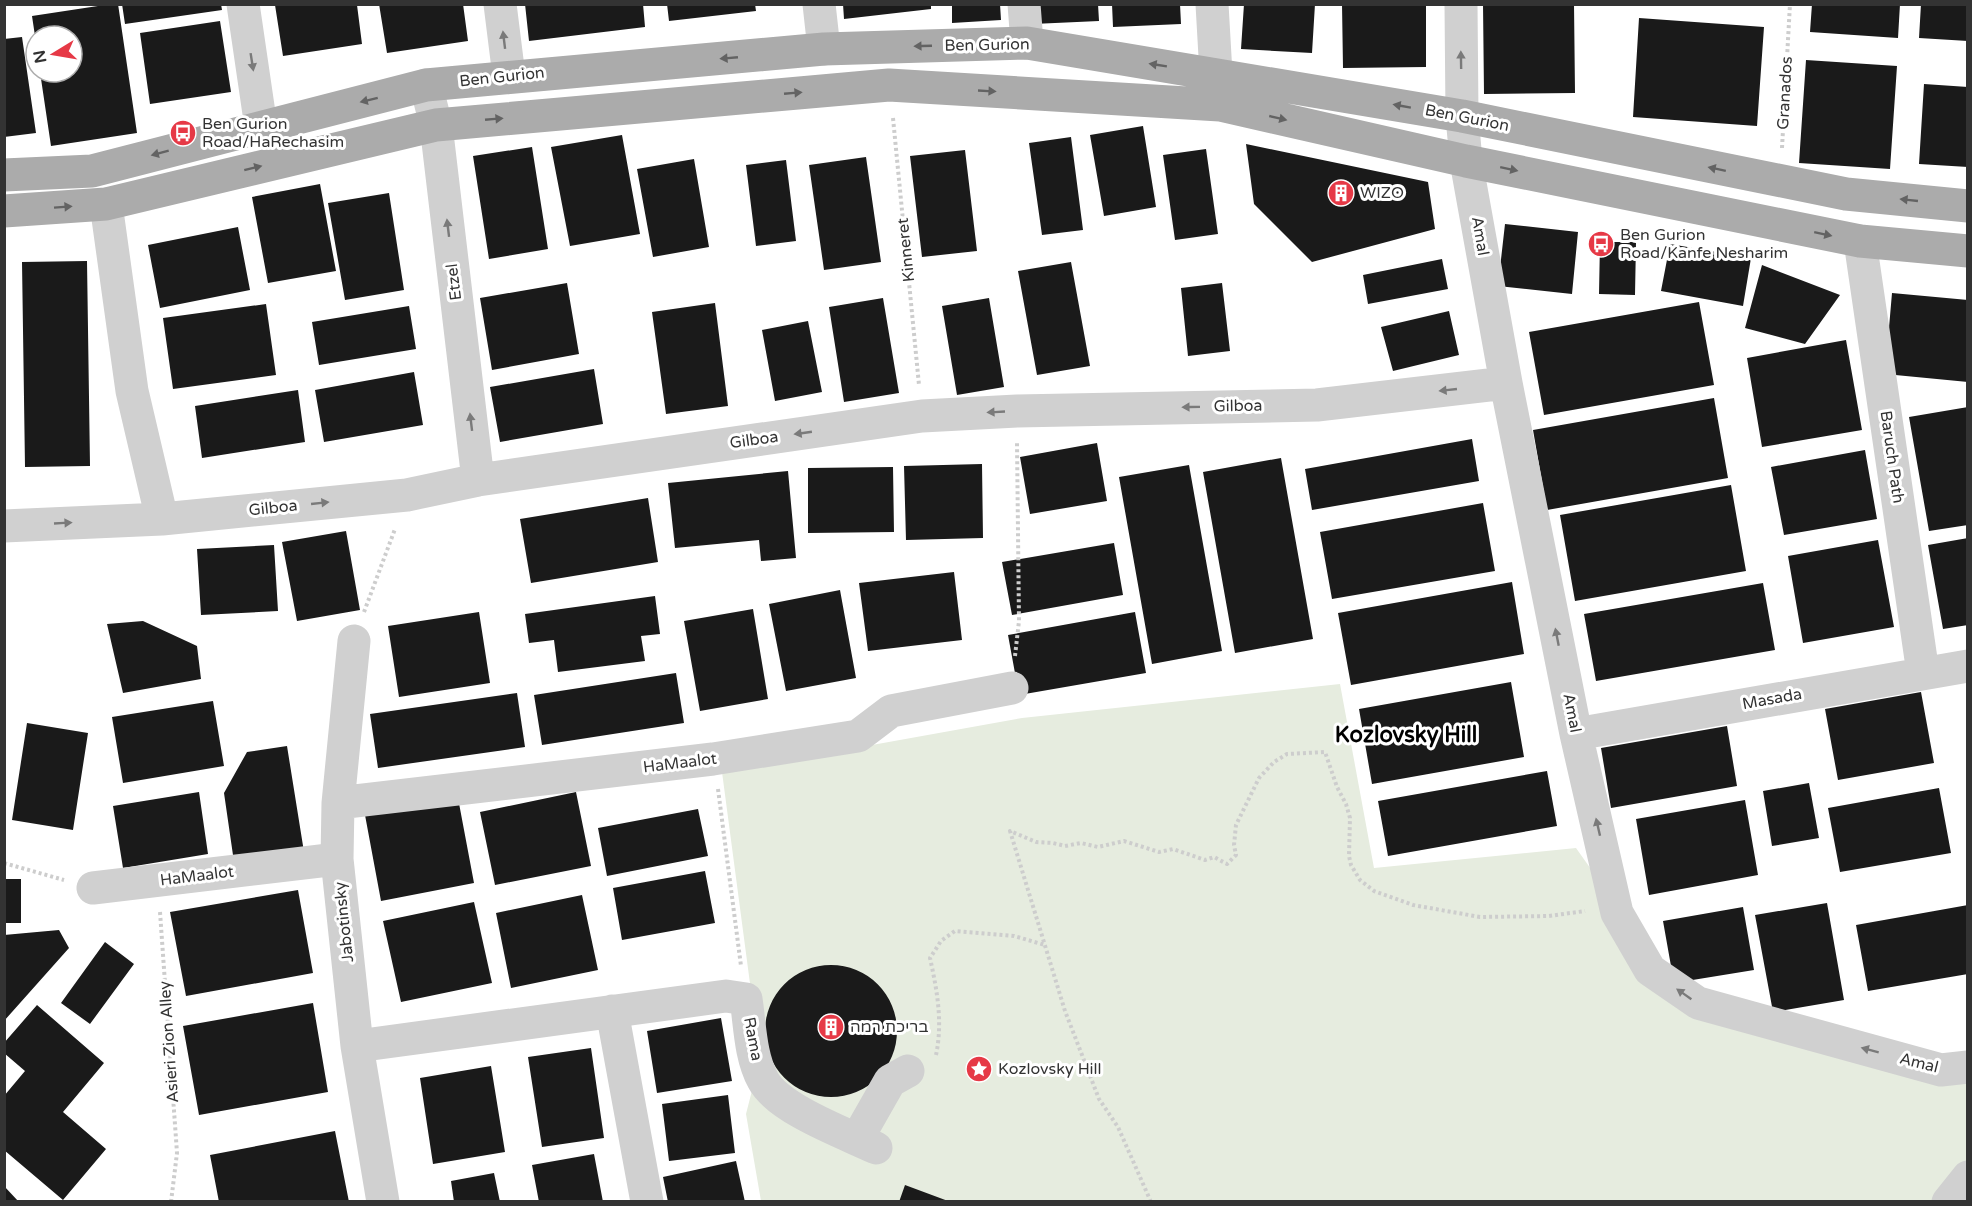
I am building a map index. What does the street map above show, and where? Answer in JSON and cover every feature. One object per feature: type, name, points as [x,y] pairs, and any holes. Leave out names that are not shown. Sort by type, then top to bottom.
[{"type":"main road","name":"Ben Gurion","points":[[4,175],[92,171],[426,85],[824,50],[1027,43],[1218,89],[1466,161],[1860,241],[1968,251]]},
{"type":"main road","name":"Ben Gurion","points":[[4,211],[106,204],[436,124],[889,85],[1218,89],[1462,117],[1846,194],[1968,206]]},
{"type":"street","points":[[243,4],[261,127]]},
{"type":"street","points":[[500,4],[509,76]]},
{"type":"street","points":[[819,4],[824,50]]},
{"type":"street","points":[[1024,4],[1027,43]]},
{"type":"street","points":[[1212,4],[1218,89]]},
{"type":"street","name":"Amal","points":[[1461,4],[1462,117],[1466,161],[1506,383],[1576,734],[1617,913],[1650,970],[1698,1004],[1941,1070],[1968,1068]]},
{"type":"street","name":"Etzel","points":[[426,85],[436,124],[478,480]]},
{"type":"street","points":[[106,204],[132,391],[162,519]]},
{"type":"street","name":"Baruch Path","points":[[1860,241],[1923,673]]},
{"type":"street","name":"Gilboa","points":[[4,526],[162,519],[407,495],[478,480],[922,416],[1017,411],[1317,405],[1506,383]]},
{"type":"street","name":"Jabotinsky","points":[[354,641],[338,803],[337,859],[357,1046],[383,1202]]},
{"type":"street","name":"Masada","points":[[1576,734],[1968,666]]},
{"type":"street","name":"HaMaalot","points":[[338,803],[713,759],[858,736],[891,711],[1012,688]]},
{"type":"street","name":"HaMaalot","points":[[93,888],[337,859]]},
{"type":"street","name":"Rama","points":[[357,1046],[726,996],[746,999],[754,1054],[763,1081],[792,1108],[866,1143],[890,1081],[908,1071]]},
{"type":"street","points":[[612,1011],[647,1202]]},
{"type":"street","points":[[1948,1202],[1968,1177]]},
{"type":"path","name":"Granados","points":[[1780,182],[1790,4]]},
{"type":"path","name":"Kinneret","points":[[889,85],[922,416]]},
{"type":"path","points":[[1017,411],[1019,621]]},
{"type":"path","points":[[354,641],[407,495]]},
{"type":"path","points":[[1151,1202],[1118,1127],[1099,1099],[1065,1011],[1010,831],[1036,842],[1065,846],[1081,843],[1098,847],[1119,841],[1131,842],[1159,852],[1173,849],[1205,860],[1214,857],[1227,864],[1236,855],[1234,845],[1236,825],[1258,778],[1282,757],[1325,752],[1350,818],[1351,866],[1360,880],[1374,891],[1413,905],[1480,917],[1549,916],[1590,911],[1615,903]]},
{"type":"path","points":[[713,759],[746,999]]},
{"type":"path","points":[[4,863],[93,888]]},
{"type":"path","name":"Asieri Zion Alley","points":[[158,881],[177,1153],[171,1202]]},
{"type":"path","points":[[908,1071],[936,1056],[940,1038],[938,993],[930,958],[941,941],[955,931],[1025,938],[1046,945]]},
{"type":"shaded area","points":[[1340,684],[1374,868],[1576,848],[1615,903],[1698,1003],[1967,1067],[1967,1177],[1948,1202],[761,1201],[746,1114],[760,1059],[722,772],[1022,718]]},
{"type":"building","points":[[118,4],[137,133],[51,146],[42,84],[84,84],[84,24],[33,24],[32,16]]},
{"type":"building","points":[[122,4],[221,4],[222,10],[125,24]]},
{"type":"building","points":[[379,4],[463,4],[468,41],[387,53]]},
{"type":"building","points":[[525,4],[643,4],[645,27],[529,41]]},
{"type":"building","points":[[667,4],[755,4],[756,11],[669,21]]},
{"type":"building","points":[[843,4],[931,4],[931,9],[844,19]]},
{"type":"building","points":[[952,4],[1000,4],[1001,20],[952,23]]},
{"type":"building","points":[[1032,4],[1098,4],[1099,21],[1033,24]]},
{"type":"building","points":[[1112,4],[1180,4],[1181,24],[1113,27]]},
{"type":"building","points":[[1244,4],[1315,4],[1312,53],[1241,49]]},
{"type":"building","points":[[1342,4],[1426,4],[1426,67],[1343,68]]},
{"type":"building","points":[[1483,4],[1574,4],[1575,93],[1484,94]]},
{"type":"building","points":[[1812,4],[1900,4],[1898,38],[1810,32]]},
{"type":"building","points":[[1921,4],[1968,4],[1968,41],[1919,38]]},
{"type":"building","points":[[275,5],[357,5],[362,44],[283,56]]},
{"type":"building","points":[[1639,18],[1764,27],[1757,126],[1633,117]]},
{"type":"building","points":[[220,21],[231,92],[150,104],[140,33]]},
{"type":"building","points":[[22,37],[24,84],[29,84],[36,133],[4,137],[4,39]]},
{"type":"building","points":[[1806,60],[1897,66],[1890,169],[1799,163]]},
{"type":"building","points":[[1924,84],[1968,87],[1968,167],[1919,164]]},
{"type":"building","points":[[1143,126],[1156,207],[1104,216],[1090,135]]},
{"type":"building","points":[[622,135],[640,234],[570,246],[551,147]]},
{"type":"building","points":[[1071,137],[1083,230],[1042,235],[1029,143]]},
{"type":"building","name":"WIZO","points":[[1246,144],[1428,182],[1435,229],[1312,262],[1254,204]]},
{"type":"building","points":[[532,147],[548,249],[489,259],[473,156]]},
{"type":"building","points":[[1206,149],[1218,234],[1175,240],[1163,155]]},
{"type":"building","points":[[965,150],[977,251],[922,257],[910,156]]},
{"type":"building","points":[[866,157],[881,262],[824,270],[809,165]]},
{"type":"building","points":[[694,159],[709,247],[653,257],[637,169]]},
{"type":"building","points":[[786,160],[796,241],[756,246],[746,165]]},
{"type":"building","points":[[320,184],[336,271],[268,283],[252,197]]},
{"type":"building","points":[[389,193],[404,290],[345,300],[328,203]]},
{"type":"building","points":[[1505,224],[1578,232],[1572,294],[1498,286]]},
{"type":"building","points":[[238,227],[250,290],[160,308],[148,245]]},
{"type":"building","points":[[1600,242],[1636,242],[1635,295],[1599,294]]},
{"type":"building","points":[[1670,244],[1751,258],[1743,306],[1661,291]]},
{"type":"building","points":[[1442,259],[1448,289],[1368,304],[1363,275]]},
{"type":"building","points":[[87,261],[90,466],[25,467],[22,262]]},
{"type":"building","points":[[1071,262],[1090,366],[1037,375],[1018,271]]},
{"type":"building","points":[[1762,265],[1840,295],[1805,344],[1745,328]]},
{"type":"building","points":[[567,283],[579,354],[492,370],[480,298]]},
{"type":"building","points":[[1222,283],[1230,351],[1188,356],[1181,288]]},
{"type":"building","points":[[1892,293],[1968,300],[1968,382],[1885,374]]},
{"type":"building","points":[[883,298],[899,393],[844,402],[829,307]]},
{"type":"building","points":[[989,298],[1004,387],[957,395],[942,306]]},
{"type":"building","points":[[1699,302],[1714,385],[1544,415],[1529,332]]},
{"type":"building","points":[[715,303],[728,406],[666,414],[652,312]]},
{"type":"building","points":[[266,304],[276,375],[173,389],[163,318]]},
{"type":"building","points":[[409,306],[416,349],[319,365],[312,322]]},
{"type":"building","points":[[1449,311],[1459,355],[1393,371],[1381,327]]},
{"type":"building","points":[[808,321],[822,392],[775,401],[762,330]]},
{"type":"building","points":[[1846,340],[1862,430],[1762,447],[1747,358]]},
{"type":"building","points":[[594,369],[603,424],[500,442],[490,387]]},
{"type":"building","points":[[414,372],[423,425],[324,442],[315,390]]},
{"type":"building","points":[[298,390],[305,442],[202,458],[195,406]]},
{"type":"building","points":[[1714,398],[1728,478],[1547,510],[1533,430]]},
{"type":"building","points":[[1968,407],[1968,525],[1929,531],[1909,417]]},
{"type":"building","points":[[1472,439],[1479,481],[1312,510],[1305,469]]},
{"type":"building","points":[[1097,443],[1107,501],[1030,514],[1020,457]]},
{"type":"building","points":[[1865,450],[1877,519],[1784,535],[1771,467]]},
{"type":"building","points":[[1281,458],[1313,639],[1235,653],[1203,472]]},
{"type":"building","points":[[982,464],[983,538],[906,540],[904,466]]},
{"type":"building","points":[[1189,465],[1222,651],[1152,664],[1119,477]]},
{"type":"building","points":[[893,467],[894,532],[808,533],[808,468]]},
{"type":"building","points":[[788,471],[796,558],[761,561],[759,540],[675,548],[668,483]]},
{"type":"building","points":[[1731,485],[1746,571],[1575,601],[1560,515]]},
{"type":"building","points":[[648,498],[658,562],[531,583],[520,519]]},
{"type":"building","points":[[1483,503],[1495,571],[1332,599],[1320,532]]},
{"type":"building","points":[[346,531],[360,610],[297,621],[282,542]]},
{"type":"building","points":[[1968,538],[1968,625],[1943,629],[1928,545]]},
{"type":"building","points":[[1878,540],[1894,627],[1803,643],[1788,556]]},
{"type":"building","points":[[1114,543],[1123,595],[1012,615],[1002,562]]},
{"type":"building","points":[[274,545],[278,611],[201,615],[197,549]]},
{"type":"building","points":[[954,572],[962,640],[868,651],[859,583]]},
{"type":"building","points":[[1512,582],[1524,654],[1351,685],[1338,613]]},
{"type":"building","points":[[1763,583],[1775,650],[1596,681],[1584,614]]},
{"type":"building","points":[[840,590],[856,678],[786,691],[769,604]]},
{"type":"building","points":[[655,596],[660,634],[641,636],[645,661],[558,672],[554,640],[529,643],[525,614]]},
{"type":"building","points":[[753,609],[768,699],[700,711],[684,621]]},
{"type":"building","points":[[479,612],[490,683],[399,697],[388,626]]},
{"type":"building","points":[[1135,612],[1146,673],[1019,695],[1008,635]]},
{"type":"building","points":[[143,621],[197,646],[201,679],[123,693],[107,624]]},
{"type":"building","points":[[676,673],[684,723],[542,745],[534,695]]},
{"type":"building","points":[[1511,682],[1524,757],[1372,784],[1359,709]]},
{"type":"building","points":[[1921,692],[1934,763],[1838,780],[1825,709]]},
{"type":"building","points":[[517,693],[525,747],[378,768],[370,714]]},
{"type":"building","points":[[213,701],[224,766],[123,783],[112,717]]},
{"type":"building","points":[[27,723],[88,733],[73,830],[12,820]]},
{"type":"building","points":[[1727,726],[1737,786],[1611,808],[1601,748]]},
{"type":"building","points":[[287,746],[304,852],[234,862],[224,793],[247,752]]},
{"type":"building","points":[[1547,771],[1557,826],[1388,856],[1378,801]]},
{"type":"building","points":[[1809,783],[1819,838],[1772,846],[1763,791]]},
{"type":"building","points":[[1939,788],[1951,853],[1840,872],[1828,808]]},
{"type":"building","points":[[199,792],[208,854],[123,868],[113,806]]},
{"type":"building","points":[[576,792],[591,866],[495,885],[480,812]]},
{"type":"building","points":[[458,798],[474,883],[381,901],[365,815]]},
{"type":"building","points":[[1745,800],[1758,875],[1649,895],[1636,819]]},
{"type":"building","points":[[698,809],[708,856],[607,876],[598,828]]},
{"type":"building","points":[[705,871],[715,923],[622,940],[613,888]]},
{"type":"building","points":[[4,879],[21,879],[21,923],[4,923]]},
{"type":"building","points":[[298,890],[313,973],[186,996],[170,912]]},
{"type":"building","points":[[582,895],[598,970],[511,988],[496,913]]},
{"type":"building","points":[[474,902],[492,983],[401,1002],[383,921]]},
{"type":"building","points":[[1827,903],[1844,1000],[1773,1012],[1755,915]]},
{"type":"building","points":[[1968,905],[1968,974],[1868,991],[1856,925]]},
{"type":"building","points":[[1743,907],[1754,970],[1674,983],[1663,921]]},
{"type":"building","points":[[59,930],[69,948],[4,1021],[4,935]]},
{"type":"building","points":[[105,942],[134,964],[90,1024],[61,1003]]},
{"type":"building","name":"בריכת רמה","points":[[831,965],[856,970],[877,985],[892,1006],[897,1031],[892,1056],[877,1077],[856,1092],[831,1097],[806,1092],[785,1077],[770,1056],[765,1031],[770,1006],[785,985],[806,970]]},
{"type":"building","points":[[313,1003],[328,1092],[199,1115],[183,1026]]},
{"type":"building","points":[[37,1005],[104,1063],[63,1112],[106,1149],[63,1200],[4,1150],[4,1096],[25,1071],[4,1053],[4,1043]]},
{"type":"building","points":[[721,1018],[732,1081],[657,1093],[647,1031]]},
{"type":"building","points":[[591,1048],[604,1138],[542,1147],[528,1057]]},
{"type":"building","points":[[491,1066],[505,1152],[433,1164],[420,1078]]},
{"type":"building","points":[[728,1095],[735,1153],[669,1161],[662,1104]]},
{"type":"building","points":[[335,1131],[349,1202],[219,1202],[210,1155]]},
{"type":"building","points":[[594,1154],[603,1202],[539,1202],[532,1165]]},
{"type":"building","points":[[736,1161],[745,1202],[668,1202],[663,1177]]},
{"type":"building","points":[[494,1173],[500,1202],[454,1202],[451,1181]]},
{"type":"building","points":[[905,1185],[948,1201],[948,1202],[899,1202]]},
{"type":"building","points":[[4,1186],[19,1202],[4,1202]]},
{"type":"place","name":"Ben Gurion Road/HaRechasim","points":[[183,133]]},
{"type":"place","name":"WIZO","points":[[1341,193]]},
{"type":"place","name":"Ben Gurion Road/Kanfe Nesharim","points":[[1601,244]]},
{"type":"place","name":"בריכת רמה","points":[[831,1027]]},
{"type":"place","name":"Kozlovsky Hill","points":[[979,1069]]},
{"type":"district","name":"Kozlovsky Hill","points":[[1406,735]]}]
